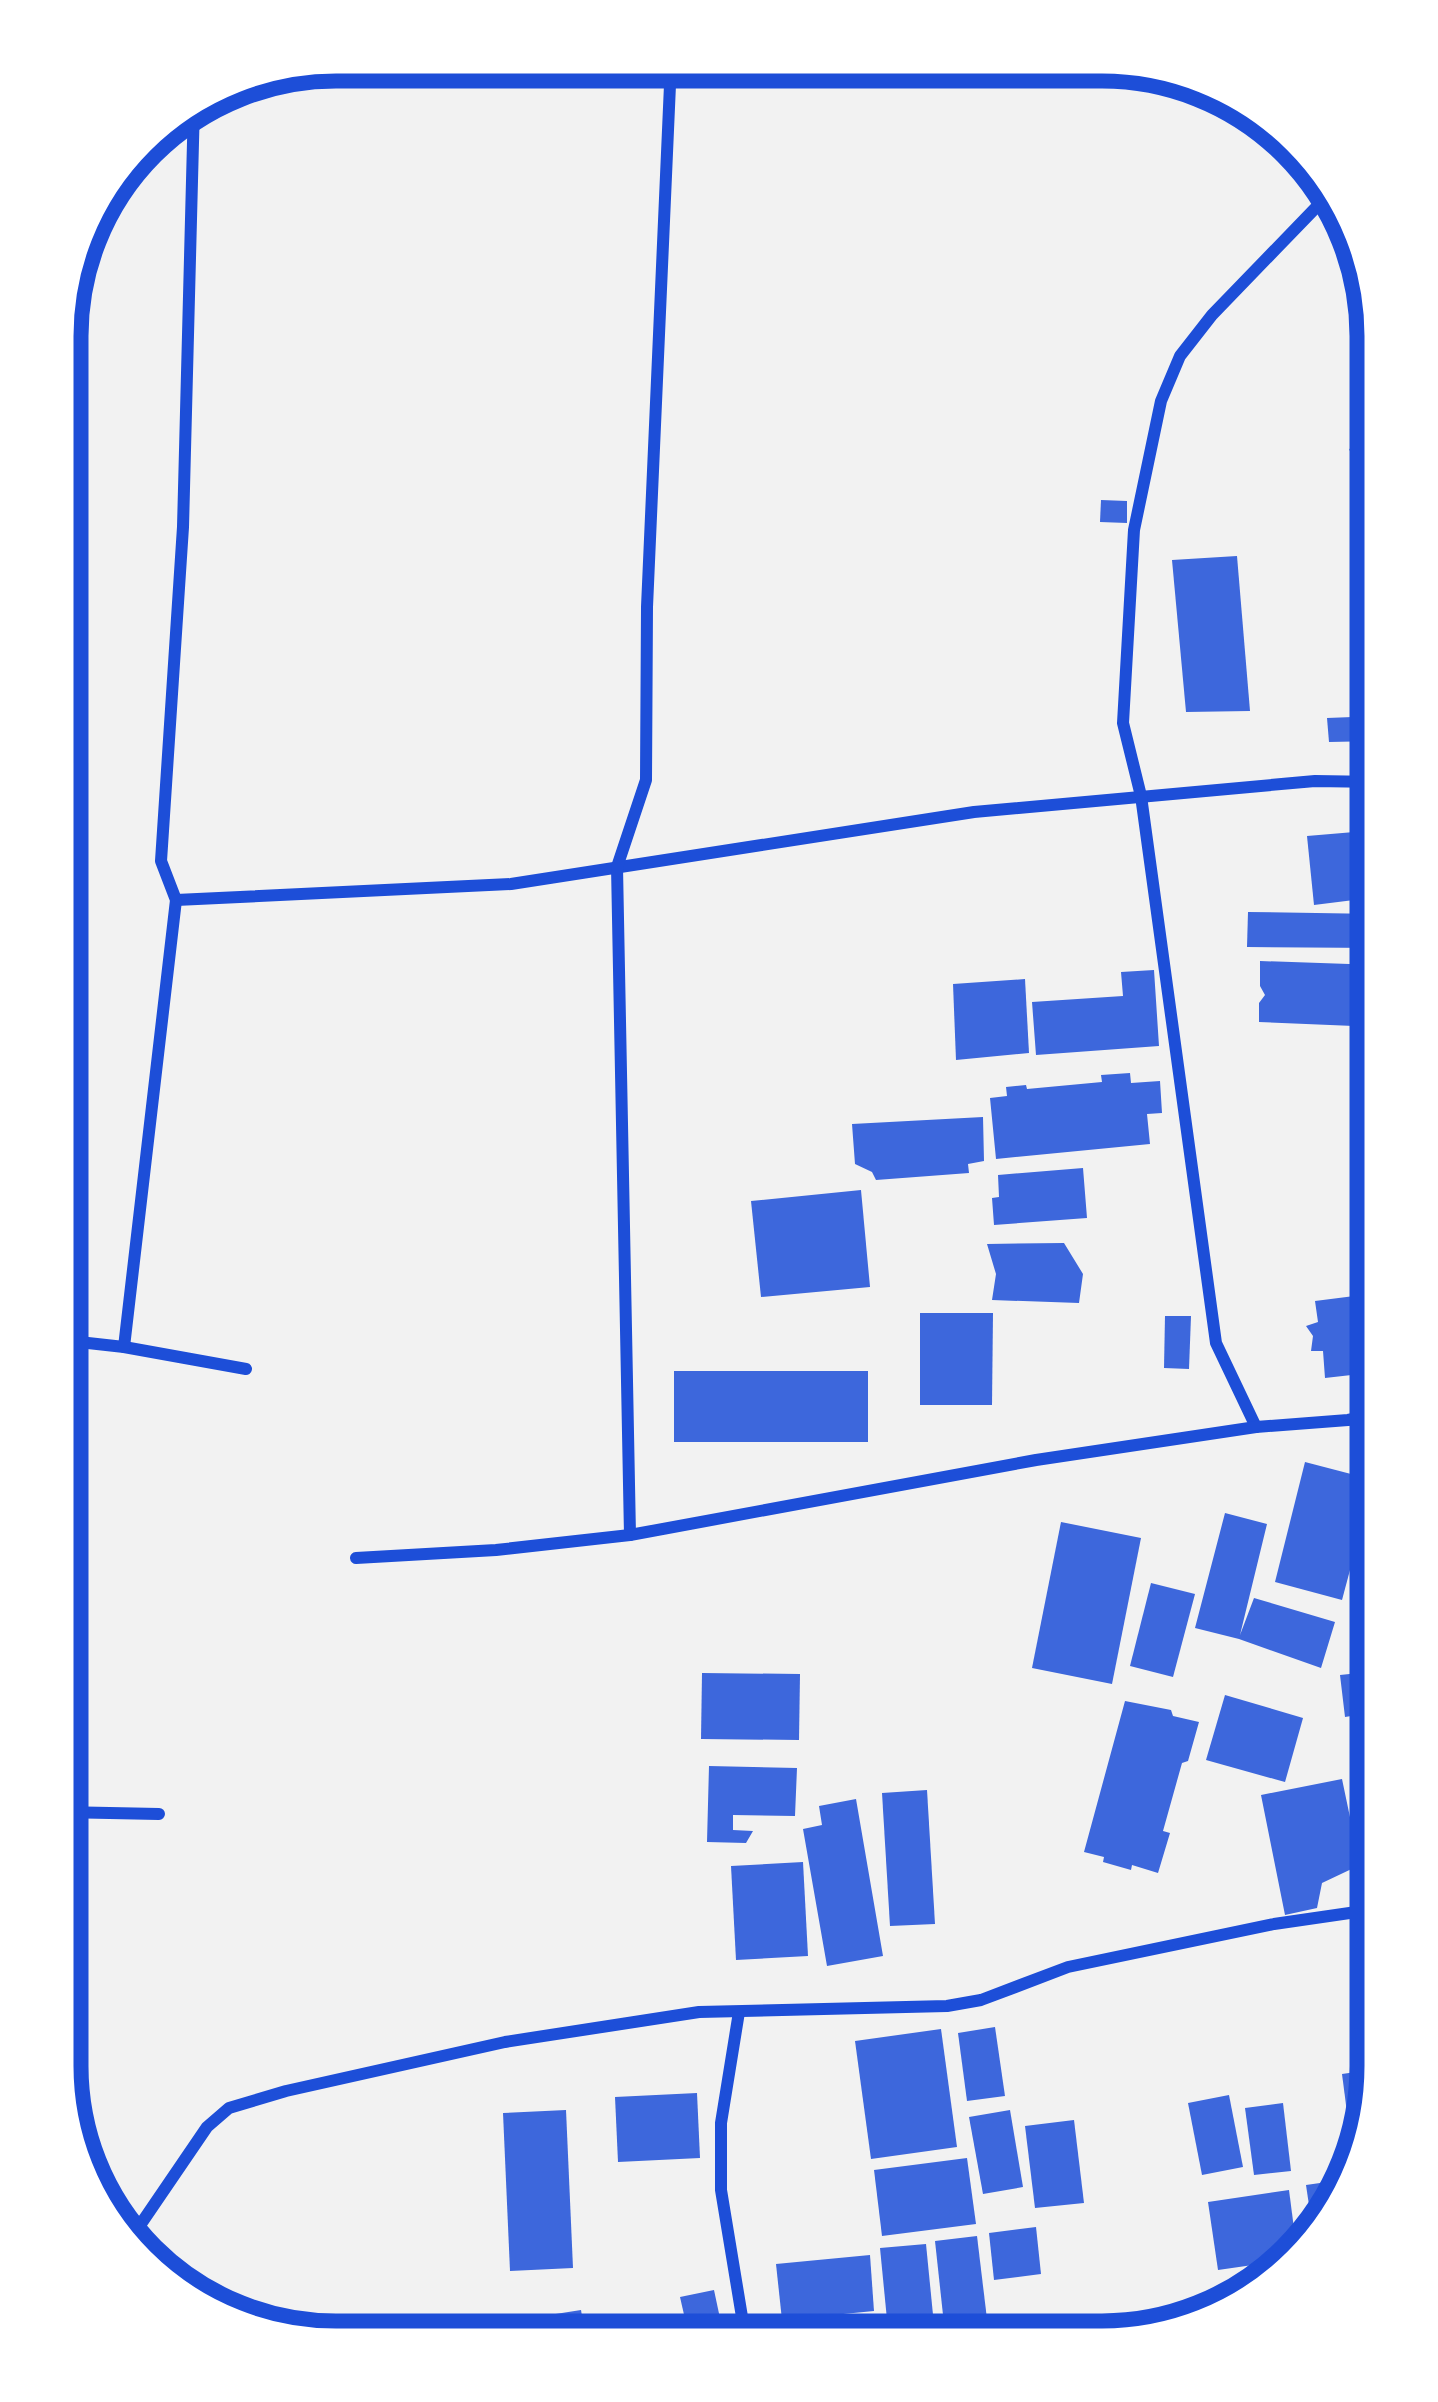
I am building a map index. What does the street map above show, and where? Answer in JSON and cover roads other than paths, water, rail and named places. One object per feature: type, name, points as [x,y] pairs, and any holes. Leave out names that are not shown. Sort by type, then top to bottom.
[{"type":"street","points":[[630,1535],[616,867],[646,780],[647,607],[670,81]]},
{"type":"street","points":[[124,1347],[176,900],[161,861],[183,527],[193,124]]},
{"type":"street","points":[[1256,1427],[1216,1343],[1141,796],[1123,723],[1134,530],[1161,400],[1180,356],[1212,315],[1320,204]]},
{"type":"street","points":[[176,900],[511,884],[974,812],[1315,781],[1357,782]]},
{"type":"street","points":[[81,1342],[246,1370]]},
{"type":"street","points":[[356,1558],[496,1550],[630,1535],[1036,1460],[1256,1427],[1356,1418]]},
{"type":"street","points":[[81,1812],[159,1814]]},
{"type":"street","points":[[138,2226],[207,2127],[229,2108],[286,2091],[506,2042],[699,2012],[946,2006],[981,2000],[1068,1966],[1356,1912]]},
{"type":"street","points":[[739,2012],[721,2123],[721,2191],[743,2321]]}]
